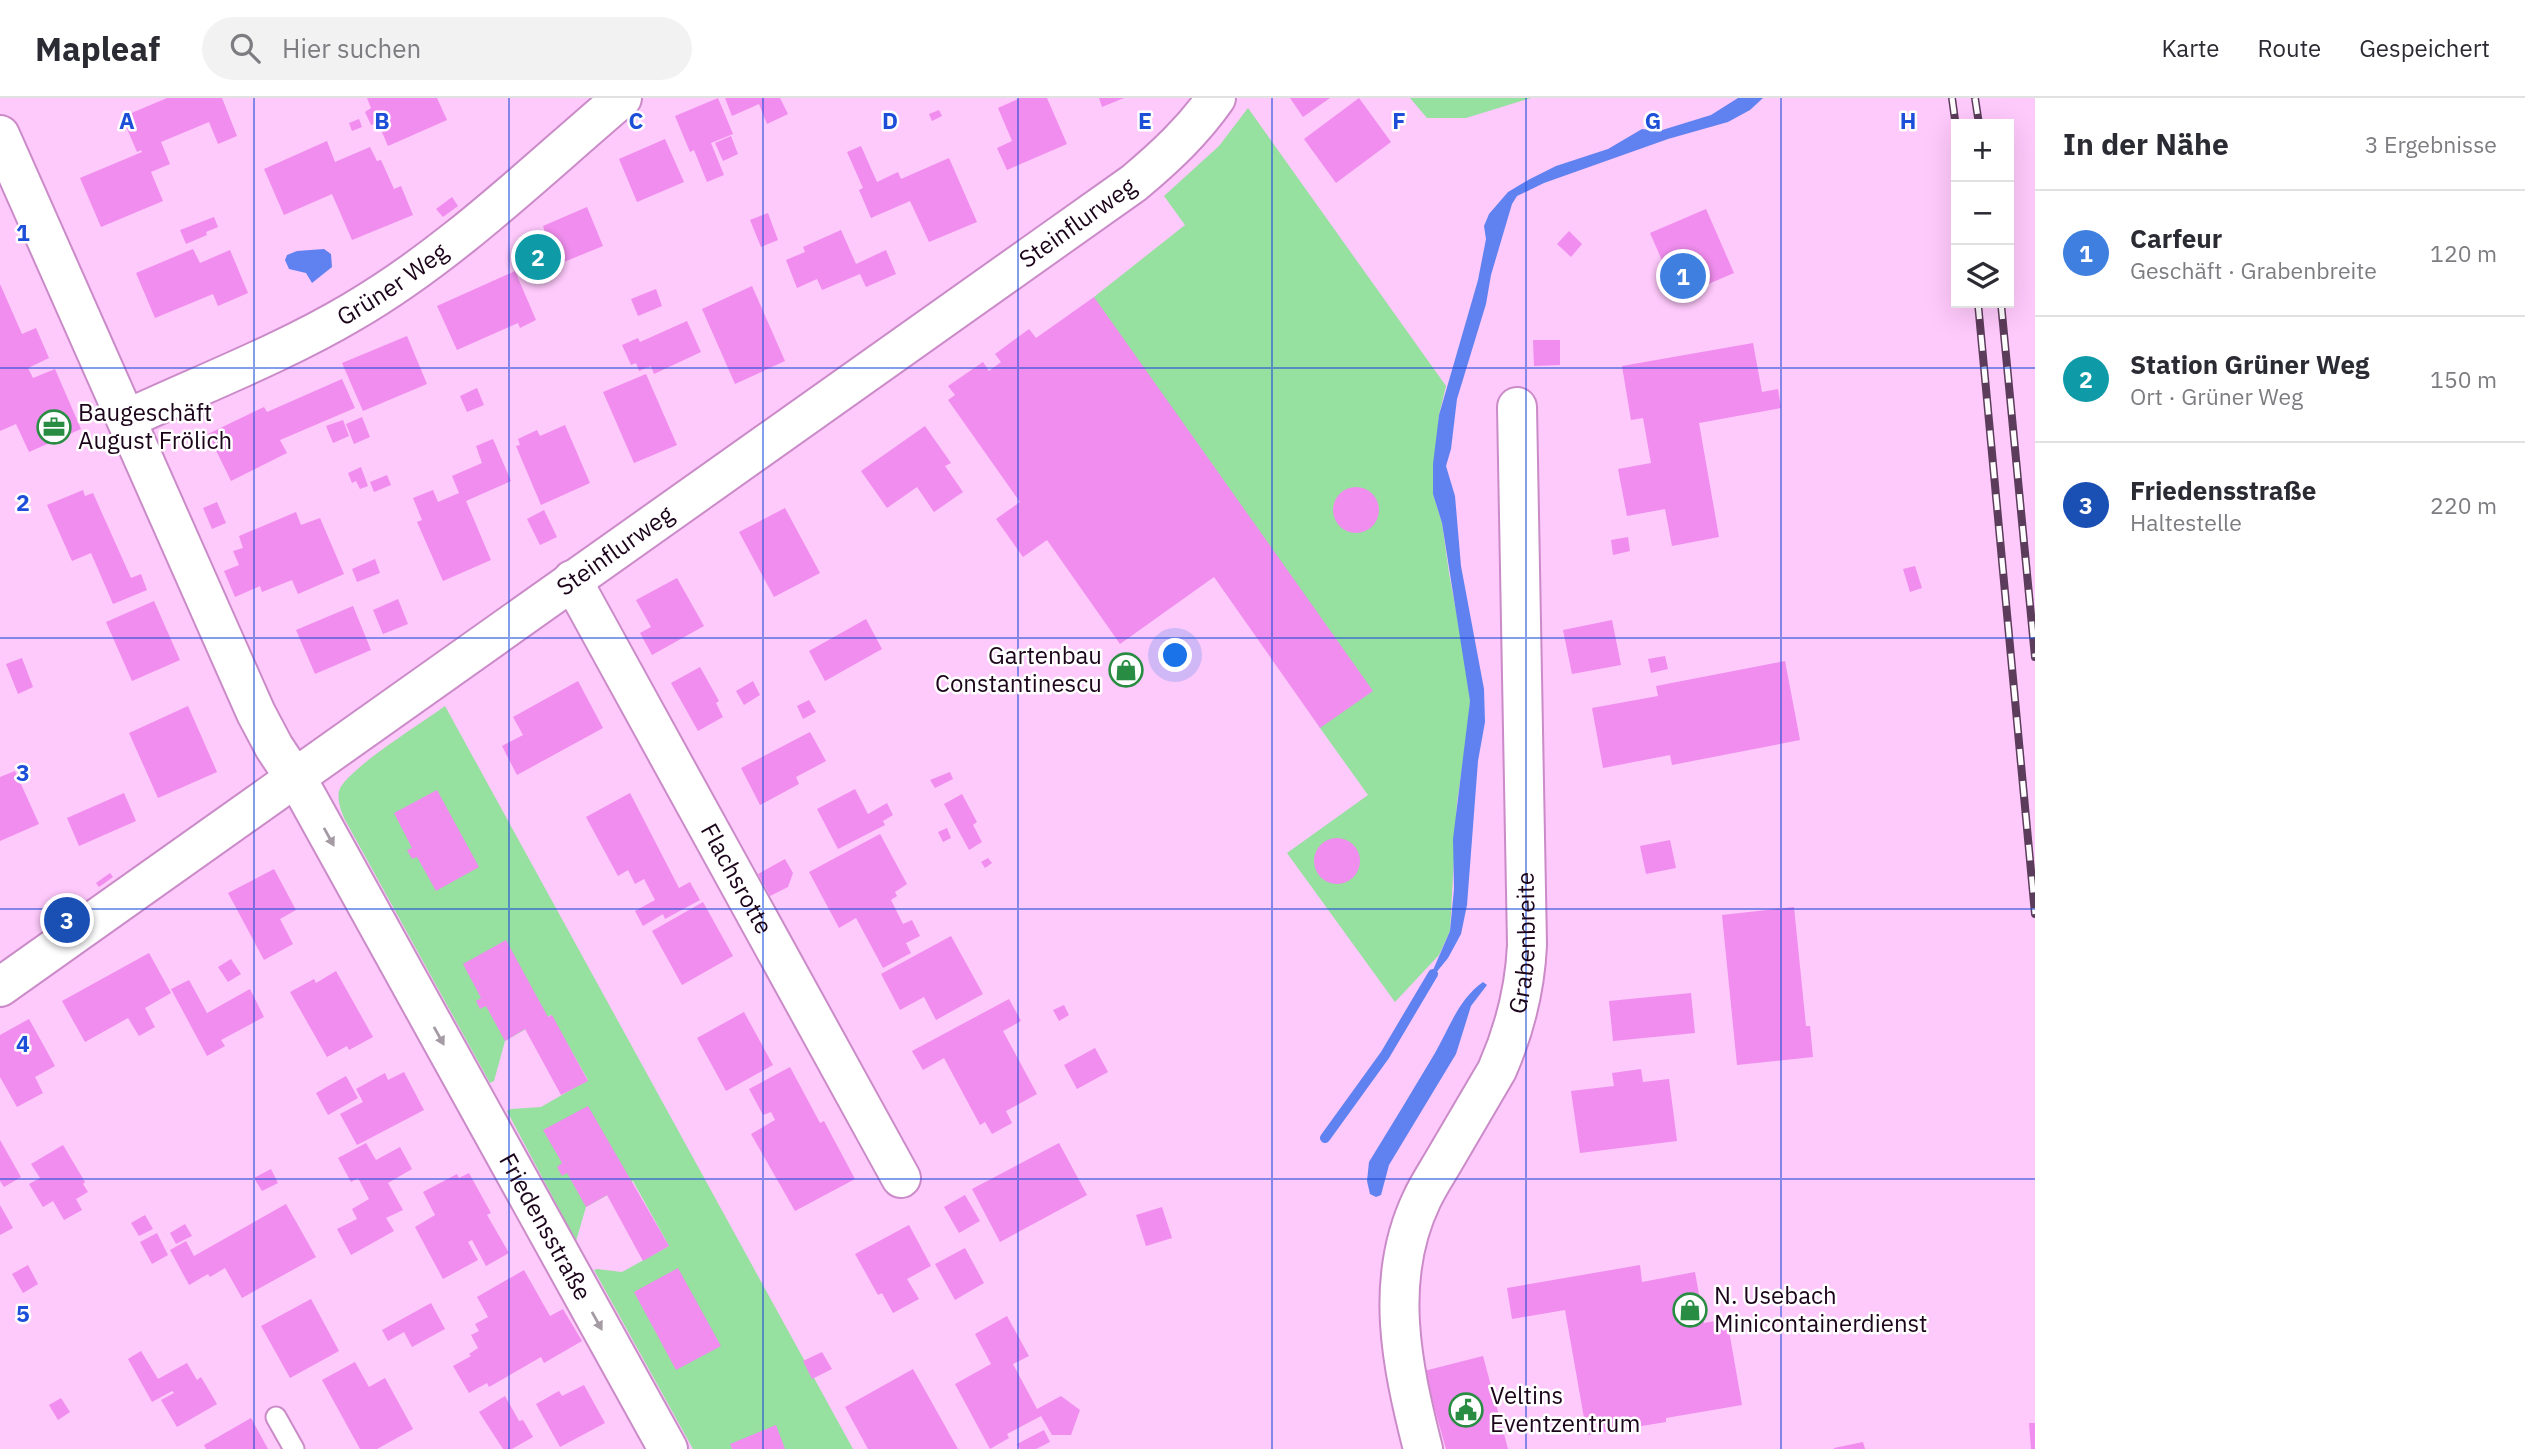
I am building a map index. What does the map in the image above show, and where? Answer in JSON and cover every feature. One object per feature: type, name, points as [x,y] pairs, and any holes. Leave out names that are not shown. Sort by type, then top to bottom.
[{"type":"street","name":"Grüner Weg","points":[[127,419],[353,312],[450,243],[622,98]]},
{"type":"street","name":"Steinflurweg","points":[[0,987],[1134,183],[1199,122],[1216,98]]},
{"type":"street","name":"Friedensstraße","points":[[0,135],[256,713],[295,778],[668,1449]]},
{"type":"street","name":"Grabenbreite","points":[[1423,1449],[1404,1370],[1400,1341],[1400,1285],[1405,1254],[1422,1199],[1507,1049],[1521,1002],[1526,971],[1517,407]]},
{"type":"street","name":"Flachsrotte","points":[[572,580],[901,1178]]},
{"type":"lane","points":[[276,1417],[294,1449]]},
{"type":"green space","points":[[1410,98],[1531,98],[1466,118],[1427,118]]},
{"type":"green space","points":[[1248,108],[1446,386],[1439,415],[1433,494],[1442,523],[1468,676],[1468,729],[1457,802],[1450,931],[1439,955],[1395,1002],[1287,853],[1368,795],[1320,728],[1094,297],[1185,225],[1164,196],[1219,146]]},
{"type":"green space","points":[[445,706],[853,1449],[693,1449],[594,1270],[622,1272],[669,1246],[633,1181],[586,1207],[576,1241],[507,1111],[541,1107],[588,1080],[551,1015],[505,1041],[494,1081],[490,1083],[344,818],[340,805],[339,791],[355,771]]},
{"type":"water","points":[[1738,98],[1763,98],[1750,110],[1728,122],[1668,139],[1544,183],[1517,196],[1512,204],[1491,275],[1486,304],[1457,399],[1451,449],[1446,466],[1455,496],[1461,566],[1484,689],[1485,722],[1478,761],[1467,905],[1461,934],[1448,958],[1427,984],[1450,931],[1454,889],[1453,839],[1470,701],[1442,523],[1433,494],[1433,464],[1439,415],[1478,280],[1486,239],[1484,226],[1489,214],[1508,192],[1530,179],[1556,166],[1608,149],[1642,129],[1659,131],[1711,115]]},
{"type":"water","points":[[324,249],[331,254],[332,267],[312,283],[306,273],[289,269],[285,260],[287,255],[297,251]]},
{"type":"water","points":[[1483,982],[1487,985],[1471,1006],[1456,1054],[1389,1165],[1381,1195],[1376,1197],[1370,1194],[1367,1181],[1369,1162],[1435,1053],[1455,1014],[1474,989]]},
{"type":"building","points":[[167,98],[222,98],[237,136],[218,144],[209,122],[161,142],[170,164],[151,172],[163,201],[101,227],[80,178],[142,152],[137,152],[122,117]]},
{"type":"building","points":[[367,98],[437,98],[447,120],[388,146],[378,123],[371,125],[365,112],[371,108]]},
{"type":"building","points":[[718,98],[733,134],[711,143],[724,175],[707,182],[694,150],[690,152],[675,116]]},
{"type":"building","points":[[725,98],[780,98],[788,114],[767,124],[759,104],[732,116]]},
{"type":"building","points":[[1020,98],[1047,98],[1067,144],[1007,170],[997,148],[1012,141],[998,108]]},
{"type":"building","points":[[1099,98],[1124,98],[1102,107]]},
{"type":"building","points":[[1290,98],[1330,98],[1303,117]]},
{"type":"building","points":[[1359,98],[1391,142],[1336,183],[1304,139]]},
{"type":"building","points":[[939,110],[942,116],[932,121],[929,114]]},
{"type":"building","points":[[359,119],[362,127],[352,131],[349,123]]},
{"type":"building","points":[[731,136],[738,154],[723,161],[715,143]]},
{"type":"building","points":[[665,139],[684,182],[637,202],[619,159]]},
{"type":"building","points":[[327,141],[335,162],[370,147],[377,161],[381,160],[394,189],[401,186],[413,215],[352,240],[332,194],[284,215],[264,169]]},
{"type":"building","points":[[861,146],[877,182],[898,172],[901,179],[949,158],[977,222],[929,242],[910,201],[871,218],[859,190],[863,188],[847,152]]},
{"type":"building","points":[[452,197],[458,206],[443,217],[436,209]]},
{"type":"building","points":[[587,207],[603,246],[559,264],[560,267],[530,280],[518,250],[533,244],[531,239],[545,232],[543,226]]},
{"type":"building","points":[[1706,209],[1734,273],[1678,297],[1650,233]]},
{"type":"building","points":[[768,213],[778,240],[761,247],[750,220]]},
{"type":"building","points":[[214,217],[218,227],[186,244],[180,230]]},
{"type":"building","points":[[841,230],[856,264],[886,250],[896,274],[866,287],[860,274],[822,290],[817,279],[797,288],[786,260],[805,252],[803,247]]},
{"type":"building","points":[[1569,231],[1582,244],[1571,257],[1557,244]]},
{"type":"building","points":[[193,249],[200,263],[230,250],[248,293],[218,306],[213,294],[155,318],[136,273]]},
{"type":"building","points":[[515,271],[536,320],[520,328],[518,323],[457,350],[437,306]]},
{"type":"building","points":[[0,284],[22,334],[36,328],[49,358],[28,368],[33,378],[55,369],[81,429],[29,452],[16,424],[0,431]]},
{"type":"building","points":[[752,286],[785,361],[735,384],[702,309]]},
{"type":"building","points":[[656,289],[662,306],[638,316],[631,299]]},
{"type":"building","points":[[1094,297],[1373,691],[1320,728],[1214,577],[1120,644],[1047,540],[1023,557],[996,519],[1020,502],[948,400],[955,395],[948,386],[983,362],[989,371],[1001,362],[995,354],[1029,329],[1036,338]]},
{"type":"building","points":[[687,321],[701,352],[654,374],[651,366],[639,371],[636,363],[631,365],[622,345],[638,338],[640,342]]},
{"type":"building","points":[[407,336],[427,384],[363,411],[342,363]]},
{"type":"building","points":[[1533,340],[1560,340],[1560,365],[1534,366]]},
{"type":"building","points":[[1753,343],[1762,392],[1778,389],[1781,408],[1699,423],[1719,537],[1672,546],[1665,509],[1627,516],[1618,469],[1651,463],[1643,418],[1631,420],[1622,366]]},
{"type":"building","points":[[646,374],[677,445],[634,463],[603,392]]},
{"type":"building","points":[[342,379],[355,408],[280,440],[287,453],[231,481],[208,434],[264,407],[267,412]]},
{"type":"building","points":[[477,388],[484,405],[467,412],[460,396]]},
{"type":"building","points":[[362,417],[370,437],[354,444],[346,424]]},
{"type":"building","points":[[343,420],[349,436],[333,443],[326,426]]},
{"type":"building","points":[[565,425],[590,483],[541,505],[516,446],[520,445],[518,439],[537,430],[540,436]]},
{"type":"building","points":[[925,426],[951,463],[945,466],[963,492],[934,512],[917,487],[887,508],[861,471]]},
{"type":"building","points":[[493,439],[511,481],[466,501],[491,560],[443,581],[417,522],[422,520],[413,498],[433,490],[438,502],[459,493],[452,476],[482,463],[476,446]]},
{"type":"building","points":[[361,467],[368,486],[360,489],[356,481],[352,483],[348,473]]},
{"type":"building","points":[[387,475],[391,485],[374,492],[370,482]]},
{"type":"building","points":[[1356,487],[1373,493],[1379,510],[1373,527],[1356,533],[1339,527],[1333,510],[1339,493]]},
{"type":"building","points":[[83,490],[85,496],[93,493],[131,578],[141,574],[147,590],[113,604],[91,553],[72,561],[47,505]]},
{"type":"building","points":[[217,502],[226,523],[212,529],[203,508]]},
{"type":"building","points":[[785,508],[820,573],[774,597],[739,532]]},
{"type":"building","points":[[544,510],[557,537],[540,545],[527,519]]},
{"type":"building","points":[[296,512],[301,525],[320,518],[344,574],[298,594],[292,580],[262,592],[260,586],[235,597],[224,571],[239,565],[233,551],[243,548],[239,536]]},
{"type":"building","points":[[1628,537],[1630,551],[1613,555],[1611,540]]},
{"type":"building","points":[[375,559],[380,573],[357,582],[352,569]]},
{"type":"building","points":[[1915,566],[1922,588],[1910,592],[1903,569]]},
{"type":"building","points":[[677,578],[704,626],[652,655],[640,633],[651,627],[636,600]]},
{"type":"building","points":[[398,599],[408,624],[383,634],[373,610]]},
{"type":"building","points":[[154,601],[180,660],[132,681],[106,622]]},
{"type":"building","points":[[353,606],[371,650],[315,674],[296,630]]},
{"type":"building","points":[[866,619],[882,649],[825,681],[809,651]]},
{"type":"building","points":[[1612,620],[1621,665],[1572,674],[1563,630]]},
{"type":"building","points":[[1665,656],[1668,669],[1651,673],[1648,659]]},
{"type":"building","points":[[22,658],[33,687],[18,694],[6,664]]},
{"type":"building","points":[[1785,661],[1800,740],[1672,765],[1670,755],[1603,768],[1592,708],[1658,696],[1656,686]]},
{"type":"building","points":[[700,667],[719,701],[716,703],[723,717],[698,731],[671,683]]},
{"type":"building","points":[[578,681],[603,728],[517,775],[502,746],[523,735],[513,717]]},
{"type":"building","points":[[753,681],[760,695],[744,705],[736,691]]},
{"type":"building","points":[[809,700],[816,712],[803,719],[797,706]]},
{"type":"building","points":[[188,706],[217,772],[158,798],[129,733]]},
{"type":"building","points":[[810,732],[826,761],[796,777],[799,784],[760,805],[741,768]]},
{"type":"building","points":[[15,771],[39,824],[0,841],[0,777]]},
{"type":"building","points":[[950,772],[953,779],[935,788],[930,780]]},
{"type":"building","points":[[855,789],[868,814],[887,803],[893,815],[883,821],[885,825],[838,849],[817,809]]},
{"type":"building","points":[[437,790],[479,867],[436,891],[417,857],[412,859],[407,850],[412,848],[394,813]]},
{"type":"building","points":[[124,793],[136,821],[79,846],[67,818]]},
{"type":"building","points":[[630,793],[679,888],[690,882],[700,900],[665,919],[663,914],[643,926],[635,911],[655,900],[644,879],[635,884],[628,870],[618,876],[586,817]]},
{"type":"building","points":[[962,794],[977,822],[973,825],[982,842],[969,850],[944,804]]},
{"type":"building","points":[[947,828],[951,838],[943,842],[938,832]]},
{"type":"building","points":[[880,834],[907,884],[895,892],[897,896],[891,900],[903,924],[912,920],[920,936],[906,943],[911,953],[883,968],[856,918],[839,928],[809,872]]},
{"type":"building","points":[[1337,838],[1354,844],[1360,861],[1354,878],[1337,884],[1320,878],[1314,861],[1320,844]]},
{"type":"building","points":[[1670,840],[1676,868],[1646,874],[1640,846]]},
{"type":"building","points":[[988,858],[992,863],[985,868],[981,862]]},
{"type":"building","points":[[785,859],[793,873],[788,887],[770,896],[758,874]]},
{"type":"building","points":[[274,869],[296,910],[280,919],[293,944],[264,960],[228,893]]},
{"type":"building","points":[[110,873],[113,877],[99,887],[96,883]]},
{"type":"building","points":[[703,902],[733,956],[682,985],[652,931]]},
{"type":"building","points":[[1794,907],[1806,1026],[1810,1026],[1813,1057],[1737,1065],[1722,915]]},
{"type":"building","points":[[951,936],[983,994],[936,1020],[924,997],[900,1010],[881,974]]},
{"type":"building","points":[[506,940],[548,1017],[552,1015],[588,1081],[561,1095],[525,1029],[505,1041],[486,1006],[480,1009],[476,1001],[481,998],[463,964]]},
{"type":"building","points":[[149,953],[171,993],[145,1008],[155,1027],[139,1036],[128,1018],[85,1042],[62,1001]]},
{"type":"building","points":[[231,959],[241,974],[228,982],[218,967]]},
{"type":"building","points":[[336,971],[373,1037],[349,1050],[347,1046],[327,1057],[290,992],[314,979],[316,983]]},
{"type":"building","points":[[189,980],[207,1013],[250,989],[264,1017],[221,1040],[225,1046],[207,1056],[171,989]]},
{"type":"building","points":[[1691,993],[1695,1033],[1613,1041],[1609,1001]]},
{"type":"building","points":[[1009,999],[1021,1021],[1003,1031],[1037,1094],[1006,1111],[1012,1123],[992,1134],[985,1122],[980,1125],[944,1058],[923,1070],[912,1051]]},
{"type":"building","points":[[1064,1005],[1069,1015],[1059,1021],[1053,1010]]},
{"type":"building","points":[[744,1012],[773,1065],[726,1091],[697,1038]]},
{"type":"building","points":[[29,1019],[55,1066],[35,1077],[43,1093],[17,1107],[0,1077],[0,1035]]},
{"type":"building","points":[[1095,1048],[1108,1072],[1077,1089],[1064,1065]]},
{"type":"building","points":[[790,1067],[820,1123],[824,1121],[855,1179],[795,1211],[751,1134],[775,1120],[771,1112],[763,1115],[749,1089]]},
{"type":"building","points":[[1641,1069],[1643,1082],[1669,1079],[1677,1141],[1580,1153],[1571,1091],[1614,1086],[1612,1073]]},
{"type":"building","points":[[404,1072],[424,1110],[357,1145],[340,1114],[363,1102],[356,1089],[385,1073],[388,1080]]},
{"type":"building","points":[[346,1076],[358,1098],[328,1115],[316,1093]]},
{"type":"building","points":[[588,1106],[669,1246],[643,1261],[607,1195],[586,1207],[567,1173],[562,1176],[557,1167],[562,1163],[543,1130]]},
{"type":"building","points":[[0,1140],[21,1177],[4,1187],[0,1181]]},
{"type":"building","points":[[366,1143],[376,1160],[400,1147],[412,1169],[388,1183],[403,1210],[386,1218],[394,1231],[351,1255],[337,1229],[357,1219],[352,1209],[369,1199],[358,1178],[351,1182],[338,1158]]},
{"type":"building","points":[[1059,1143],[1087,1195],[1000,1242],[972,1189]]},
{"type":"building","points":[[63,1145],[88,1192],[76,1199],[82,1210],[64,1220],[53,1201],[43,1207],[29,1184],[40,1178],[31,1164]]},
{"type":"building","points":[[271,1169],[278,1183],[262,1191],[254,1178]]},
{"type":"building","points":[[469,1173],[491,1213],[487,1215],[509,1253],[486,1266],[472,1240],[468,1242],[478,1260],[443,1279],[415,1227],[435,1215],[423,1192],[457,1174],[459,1178]]},
{"type":"building","points":[[965,1195],[980,1221],[959,1233],[944,1207]]},
{"type":"building","points":[[286,1204],[316,1257],[242,1298],[225,1268],[189,1285],[170,1250],[186,1241],[194,1256]]},
{"type":"building","points":[[0,1205],[13,1228],[0,1235]]},
{"type":"building","points":[[1162,1207],[1172,1238],[1146,1246],[1136,1215]]},
{"type":"building","points":[[145,1215],[153,1229],[139,1236],[131,1223]]},
{"type":"building","points":[[185,1224],[192,1236],[176,1244],[170,1233]]},
{"type":"building","points":[[909,1225],[931,1266],[907,1279],[919,1299],[893,1313],[882,1293],[878,1295],[855,1254]]},
{"type":"building","points":[[157,1233],[168,1255],[152,1264],[140,1242]]},
{"type":"building","points":[[965,1248],[984,1283],[955,1300],[935,1264]]},
{"type":"building","points":[[28,1265],[38,1284],[23,1293],[12,1274]]},
{"type":"building","points":[[1640,1265],[1642,1282],[1695,1272],[1704,1323],[1727,1319],[1742,1405],[1666,1418],[1666,1422],[1587,1435],[1565,1310],[1512,1319],[1507,1288]]},
{"type":"building","points":[[678,1268],[721,1346],[676,1370],[634,1292]]},
{"type":"building","points":[[524,1270],[550,1316],[563,1309],[582,1341],[544,1363],[541,1357],[489,1387],[487,1383],[469,1393],[453,1366],[471,1356],[469,1354],[478,1348],[471,1335],[479,1331],[475,1324],[488,1317],[477,1297]]},
{"type":"building","points":[[311,1299],[339,1351],[290,1378],[261,1326]]},
{"type":"building","points":[[431,1303],[445,1329],[412,1347],[404,1332],[388,1341],[382,1330]]},
{"type":"building","points":[[1007,1316],[1029,1356],[1013,1364],[1037,1409],[1061,1396],[1080,1410],[1071,1435],[1052,1435],[1041,1416],[1007,1434],[1009,1438],[990,1449],[955,1384],[991,1364],[975,1334]]},
{"type":"building","points":[[141,1351],[158,1379],[187,1363],[197,1380],[201,1377],[217,1404],[177,1427],[161,1400],[174,1393],[172,1391],[152,1402],[128,1359]]},
{"type":"building","points":[[822,1352],[832,1369],[812,1379],[803,1361]]},
{"type":"building","name":"Veltins Eventzentrum","points":[[1483,1356],[1508,1449],[1446,1449],[1424,1371]]},
{"type":"building","points":[[355,1362],[369,1387],[385,1378],[413,1429],[377,1449],[360,1449],[322,1380]]},
{"type":"building","points":[[913,1369],[958,1449],[868,1449],[845,1407]]},
{"type":"building","points":[[584,1385],[605,1423],[560,1447],[536,1404],[559,1391],[562,1396]]},
{"type":"building","points":[[505,1396],[519,1421],[523,1420],[533,1437],[512,1449],[503,1449],[479,1412]]},
{"type":"building","points":[[61,1398],[70,1412],[58,1420],[49,1405]]},
{"type":"building","points":[[251,1418],[268,1449],[206,1449],[204,1445]]},
{"type":"building","points":[[2029,1423],[2035,1423],[2035,1449],[2031,1449]]},
{"type":"building","points":[[776,1425],[785,1449],[732,1449],[730,1444]]},
{"type":"building","points":[[1044,1430],[1050,1442],[1036,1449],[1020,1449],[1017,1444]]},
{"type":"building","points":[[1863,1442],[1865,1449],[1834,1449],[1834,1448]]},
{"type":"waterway","points":[[1325,1138],[1385,1055],[1433,974]]},
{"type":"railway","points":[[1952,98],[1955,119]]},
{"type":"railway","points":[[1975,98],[1978,119]]},
{"type":"railway","points":[[1978,308],[2035,914]]},
{"type":"railway","points":[[2001,308],[2035,657]]},
{"type":"place","name":"Station Grüner Weg","points":[[538,257]]},
{"type":"place","name":"Carfeur","points":[[1683,276]]},
{"type":"place","name":"Baugeschäft August Frölich","points":[[54,427]]},
{"type":"place","name":"Gartenbau Constantinescu","points":[[1126,670]]},
{"type":"place","name":"Friedensstraße","points":[[67,920]]},
{"type":"place","name":"N. Usebach Minicontainerdienst","points":[[1690,1310]]},
{"type":"place","name":"Veltins Eventzentrum","points":[[1466,1410]]}]
